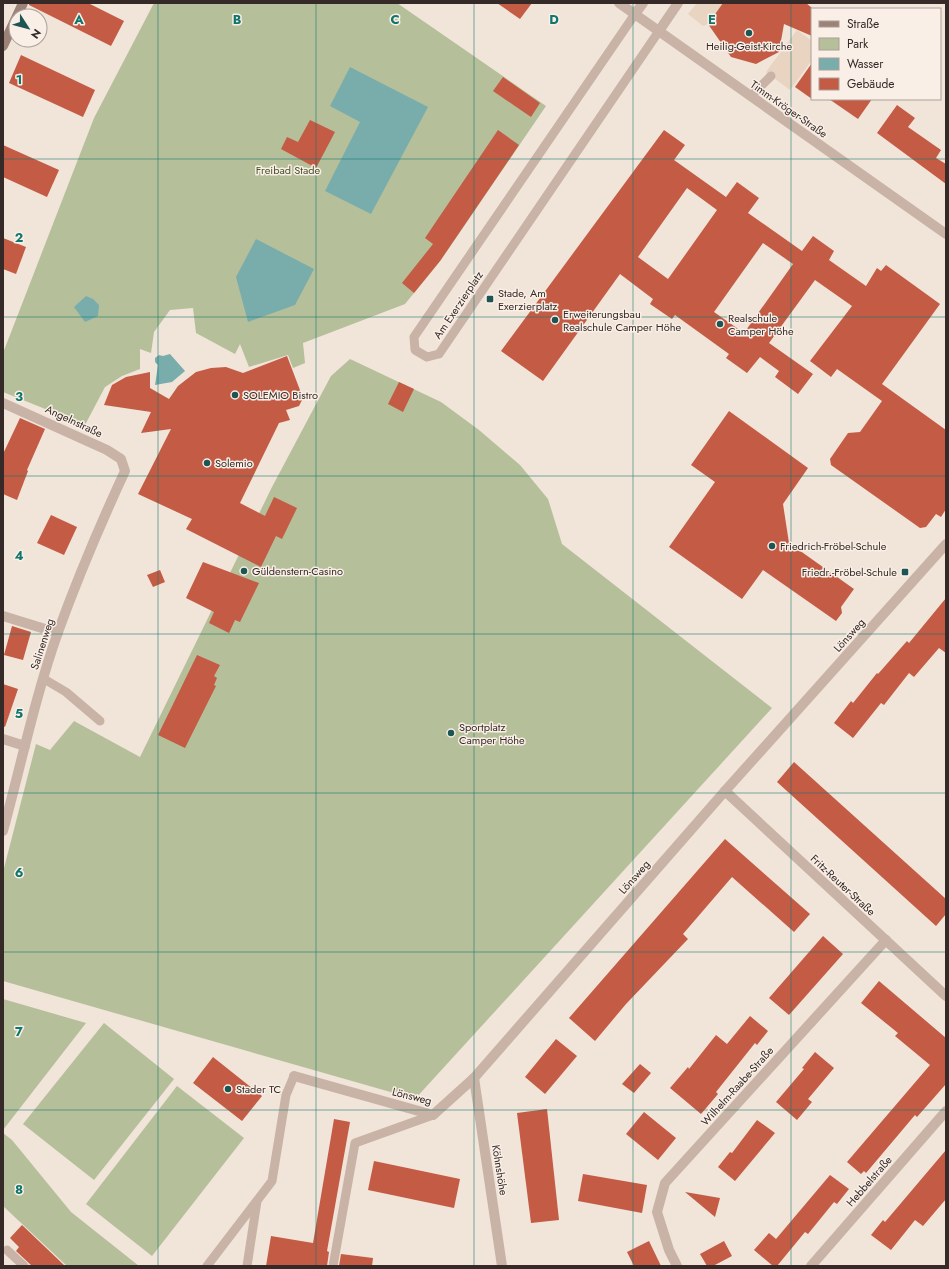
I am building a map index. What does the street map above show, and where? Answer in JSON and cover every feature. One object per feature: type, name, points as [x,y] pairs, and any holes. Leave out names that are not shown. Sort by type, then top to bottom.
[{"type":"street","name":"Timm-Kröger-Straße","points":[[619,3],[946,234]]},
{"type":"street","name":"Am Exerzierplatz","points":[[635,14],[643,3]]},
{"type":"street","name":"Am Exerzierplatz","points":[[659,31],[678,3]]},
{"type":"street","points":[[3,46],[8,36]]},
{"type":"street","name":"Angelnstraße","points":[[3,403],[107,450],[122,460],[124,472]]},
{"type":"street","name":"Salinenweg","points":[[3,831],[58,632],[90,547],[124,472]]},
{"type":"street","name":"Lönsweg","points":[[294,1076],[433,1115],[474,1078],[725,791],[946,544]]},
{"type":"street","points":[[3,616],[58,632]]},
{"type":"street","points":[[3,739],[26,746]]},
{"type":"street","name":"Fritz-Reuter-Straße","points":[[725,791],[946,996]]},
{"type":"street","name":"Wilhelm-Raabe-Straße","points":[[677,1266],[668,1250],[657,1212],[666,1183],[886,940]]},
{"type":"street","name":"Köhnshöhe","points":[[474,1078],[502,1266]]},
{"type":"street","name":"Hebbelstraße","points":[[811,1266],[946,1111]]},
{"type":"lane","name":"Am Exerzierplatz","points":[[635,14],[414,337],[416,350],[426,357],[439,354],[659,31]]},
{"type":"lane","points":[[751,96],[771,76]]},
{"type":"lane","points":[[44,679],[66,692],[100,721]]},
{"type":"lane","points":[[207,1266],[272,1181],[286,1096],[294,1076]]},
{"type":"lane","points":[[333,1266],[355,1143],[433,1115]]},
{"type":"lane","points":[[247,1266],[258,1200]]},
{"type":"lane","points":[[6,1250],[24,1266]]},
{"type":"green space","name":"Freibad Stade","points":[[154,3],[397,3],[546,106],[441,260],[405,304],[303,343],[305,363],[293,368],[288,355],[249,367],[240,344],[235,354],[196,333],[193,308],[170,310],[154,332],[151,353],[140,349],[140,369],[122,376],[105,387],[85,425],[3,392],[3,353],[94,118]]},
{"type":"green space","name":"Sportplatz Camper Höhe","points":[[350,359],[441,402],[479,430],[520,465],[548,499],[562,544],[772,708],[415,1099],[3,981],[3,872],[36,744],[50,750],[74,721],[140,757],[272,487],[331,376]]},
{"type":"green space","points":[[3,999],[86,1023],[3,1130]]},
{"type":"green space","points":[[104,1023],[174,1079],[94,1180],[23,1124]]},
{"type":"green space","points":[[177,1086],[244,1138],[152,1256],[86,1204]]},
{"type":"green space","points":[[3,1133],[12,1140],[71,1212],[139,1266],[67,1266],[3,1206]]},
{"type":"shaded area","points":[[697,3],[723,3],[708,24],[703,26],[688,14]]},
{"type":"shaded area","points":[[797,30],[811,40],[811,61],[790,90],[766,72]]},
{"type":"water","points":[[350,67],[428,107],[371,214],[325,191],[360,122],[330,106]]},
{"type":"water","points":[[256,239],[314,269],[295,305],[248,322],[236,277]]},
{"type":"water","points":[[86,296],[93,299],[99,305],[98,316],[85,322],[74,307]]},
{"type":"water","points":[[170,354],[185,371],[172,382],[155,385],[158,365],[155,362],[155,358],[159,355],[163,356]]},
{"type":"building","points":[[29,3],[88,3],[124,21],[111,46],[48,14],[48,8],[35,8],[29,5]]},
{"type":"building","points":[[497,3],[532,3],[520,19]]},
{"type":"building","name":"Heilig-Geist-Kirche","points":[[723,3],[806,3],[812,8],[811,36],[784,24],[779,52],[756,64],[731,57],[708,24]]},
{"type":"building","points":[[21,55],[95,90],[83,117],[9,83]]},
{"type":"building","points":[[811,64],[811,98],[795,87]]},
{"type":"building","points":[[503,77],[540,103],[531,117],[493,91]]},
{"type":"building","points":[[830,100],[871,100],[858,119]]},
{"type":"building","points":[[897,105],[915,118],[908,127],[941,150],[936,158],[946,164],[946,184],[877,133]]},
{"type":"building","points":[[310,120],[335,132],[316,168],[281,149],[287,137],[298,142]]},
{"type":"building","points":[[498,130],[519,145],[440,261],[414,293],[402,283],[433,244],[425,238]]},
{"type":"building","points":[[664,130],[685,145],[674,160],[726,197],[737,182],[759,198],[748,213],[802,251],[813,236],[834,251],[829,260],[866,286],[877,268],[881,271],[886,265],[940,304],[882,384],[946,430],[946,509],[941,517],[936,514],[926,527],[920,528],[831,465],[830,459],[848,433],[860,432],[882,401],[837,369],[831,377],[810,361],[852,306],[815,280],[769,343],[813,374],[798,394],[775,377],[779,371],[760,357],[747,373],[726,358],[729,354],[675,315],[672,319],[650,304],[653,299],[620,274],[543,381],[501,351]],"holes":[[[687,188],[717,210],[668,279],[638,257]],[[763,243],[793,264],[744,333],[714,312]]]},
{"type":"building","points":[[3,145],[59,170],[47,197],[3,177]]},
{"type":"building","points":[[3,238],[26,247],[16,274],[3,269]]},
{"type":"building","name":"Solemio","points":[[287,356],[303,398],[299,406],[286,410],[290,420],[279,423],[240,503],[265,516],[274,497],[297,508],[282,539],[276,536],[261,567],[186,529],[192,519],[138,494],[171,429],[141,433],[151,412],[104,405],[112,385],[126,377],[150,372],[150,388],[169,399],[178,386],[196,372],[211,368],[226,367],[243,373]]},
{"type":"building","points":[[399,382],[414,389],[403,412],[388,404]]},
{"type":"building","points":[[729,411],[808,468],[783,504],[789,543],[854,589],[841,607],[842,613],[836,621],[763,570],[742,599],[669,547],[715,482],[691,465]]},
{"type":"building","points":[[20,418],[45,429],[27,470],[28,471],[17,500],[3,494],[3,454]]},
{"type":"building","points":[[51,515],[77,527],[64,555],[37,543]]},
{"type":"building","points":[[203,562],[259,583],[240,622],[235,620],[229,633],[209,623],[214,612],[186,598]]},
{"type":"building","points":[[160,570],[165,582],[153,587],[147,575]]},
{"type":"building","points":[[946,598],[946,653],[939,648],[914,677],[909,673],[884,705],[881,703],[853,738],[834,723],[851,701],[853,703],[877,673],[878,674],[907,641],[909,643]]},
{"type":"building","points":[[12,626],[31,632],[23,660],[4,655]]},
{"type":"building","points":[[197,655],[220,665],[214,676],[217,678],[214,685],[216,686],[185,748],[158,735]]},
{"type":"building","points":[[3,684],[18,689],[5,727],[3,726]]},
{"type":"building","points":[[794,762],[946,899],[946,914],[936,926],[777,782]]},
{"type":"building","points":[[725,839],[810,914],[794,932],[732,877],[683,934],[688,939],[626,1004],[595,1041],[569,1018]]},
{"type":"building","points":[[823,936],[843,954],[789,1015],[769,998]]},
{"type":"building","points":[[879,981],[946,1038],[946,1084],[917,1117],[915,1115],[866,1173],[864,1171],[861,1174],[847,1162],[930,1065],[895,1036],[898,1033],[861,1003]]},
{"type":"building","points":[[750,1016],[768,1031],[757,1045],[755,1043],[716,1092],[718,1094],[701,1114],[670,1088],[688,1067],[689,1069],[716,1035],[727,1044]]},
{"type":"building","points":[[556,1039],[577,1056],[545,1094],[525,1077]]},
{"type":"building","points":[[815,1052],[834,1068],[808,1099],[812,1102],[797,1120],[776,1102],[804,1069],[802,1068]]},
{"type":"building","name":"Stader TC","points":[[213,1057],[262,1096],[242,1121],[193,1083]]},
{"type":"building","points":[[640,1064],[651,1073],[634,1093],[622,1084]]},
{"type":"building","points":[[547,1109],[559,1220],[531,1223],[517,1113]]},
{"type":"building","points":[[644,1112],[676,1138],[658,1160],[626,1134]]},
{"type":"building","points":[[334,1119],[350,1122],[327,1251],[329,1252],[327,1266],[266,1266],[271,1236],[313,1243]]},
{"type":"building","points":[[757,1120],[775,1133],[735,1181],[718,1167],[730,1152],[732,1153]]},
{"type":"building","points":[[946,1150],[946,1199],[923,1226],[915,1220],[891,1250],[871,1235],[883,1220],[885,1222]]},
{"type":"building","points":[[374,1161],[460,1179],[454,1208],[368,1190]]},
{"type":"building","points":[[583,1174],[647,1185],[642,1213],[578,1201]]},
{"type":"building","points":[[830,1175],[849,1189],[837,1204],[834,1202],[808,1234],[805,1232],[777,1266],[773,1266],[754,1250],[769,1233],[776,1239]]},
{"type":"building","points":[[685,1192],[720,1198],[715,1217]]},
{"type":"building","points":[[22,1225],[65,1266],[32,1266],[16,1251],[19,1247],[10,1238]]},
{"type":"building","points":[[649,1241],[661,1266],[634,1266],[627,1252]]},
{"type":"building","points":[[724,1241],[732,1256],[713,1266],[707,1266],[700,1254]]},
{"type":"building","points":[[341,1254],[373,1258],[372,1266],[339,1266]]},
{"type":"place","name":"Heilig-Geist-Kirche","points":[[749,33]]},
{"type":"place","name":"Stade, Am Exerzierplatz","points":[[490,299]]},
{"type":"place","name":"Erweiterungsbau Realschule Camper Höhe","points":[[555,320]]},
{"type":"place","name":"Realschule Camper Höhe","points":[[720,324]]},
{"type":"place","name":"SOLEMIO Bistro","points":[[235,395]]},
{"type":"place","name":"Solemio","points":[[207,463]]},
{"type":"place","name":"Friedrich-Fröbel-Schule","points":[[772,546]]},
{"type":"place","name":"Güldenstern-Casino","points":[[244,571]]},
{"type":"place","name":"Friedr.-Fröbel-Schule","points":[[905,572]]},
{"type":"place","name":"Sportplatz Camper Höhe","points":[[451,733]]},
{"type":"place","name":"Stader TC","points":[[228,1089]]}]
